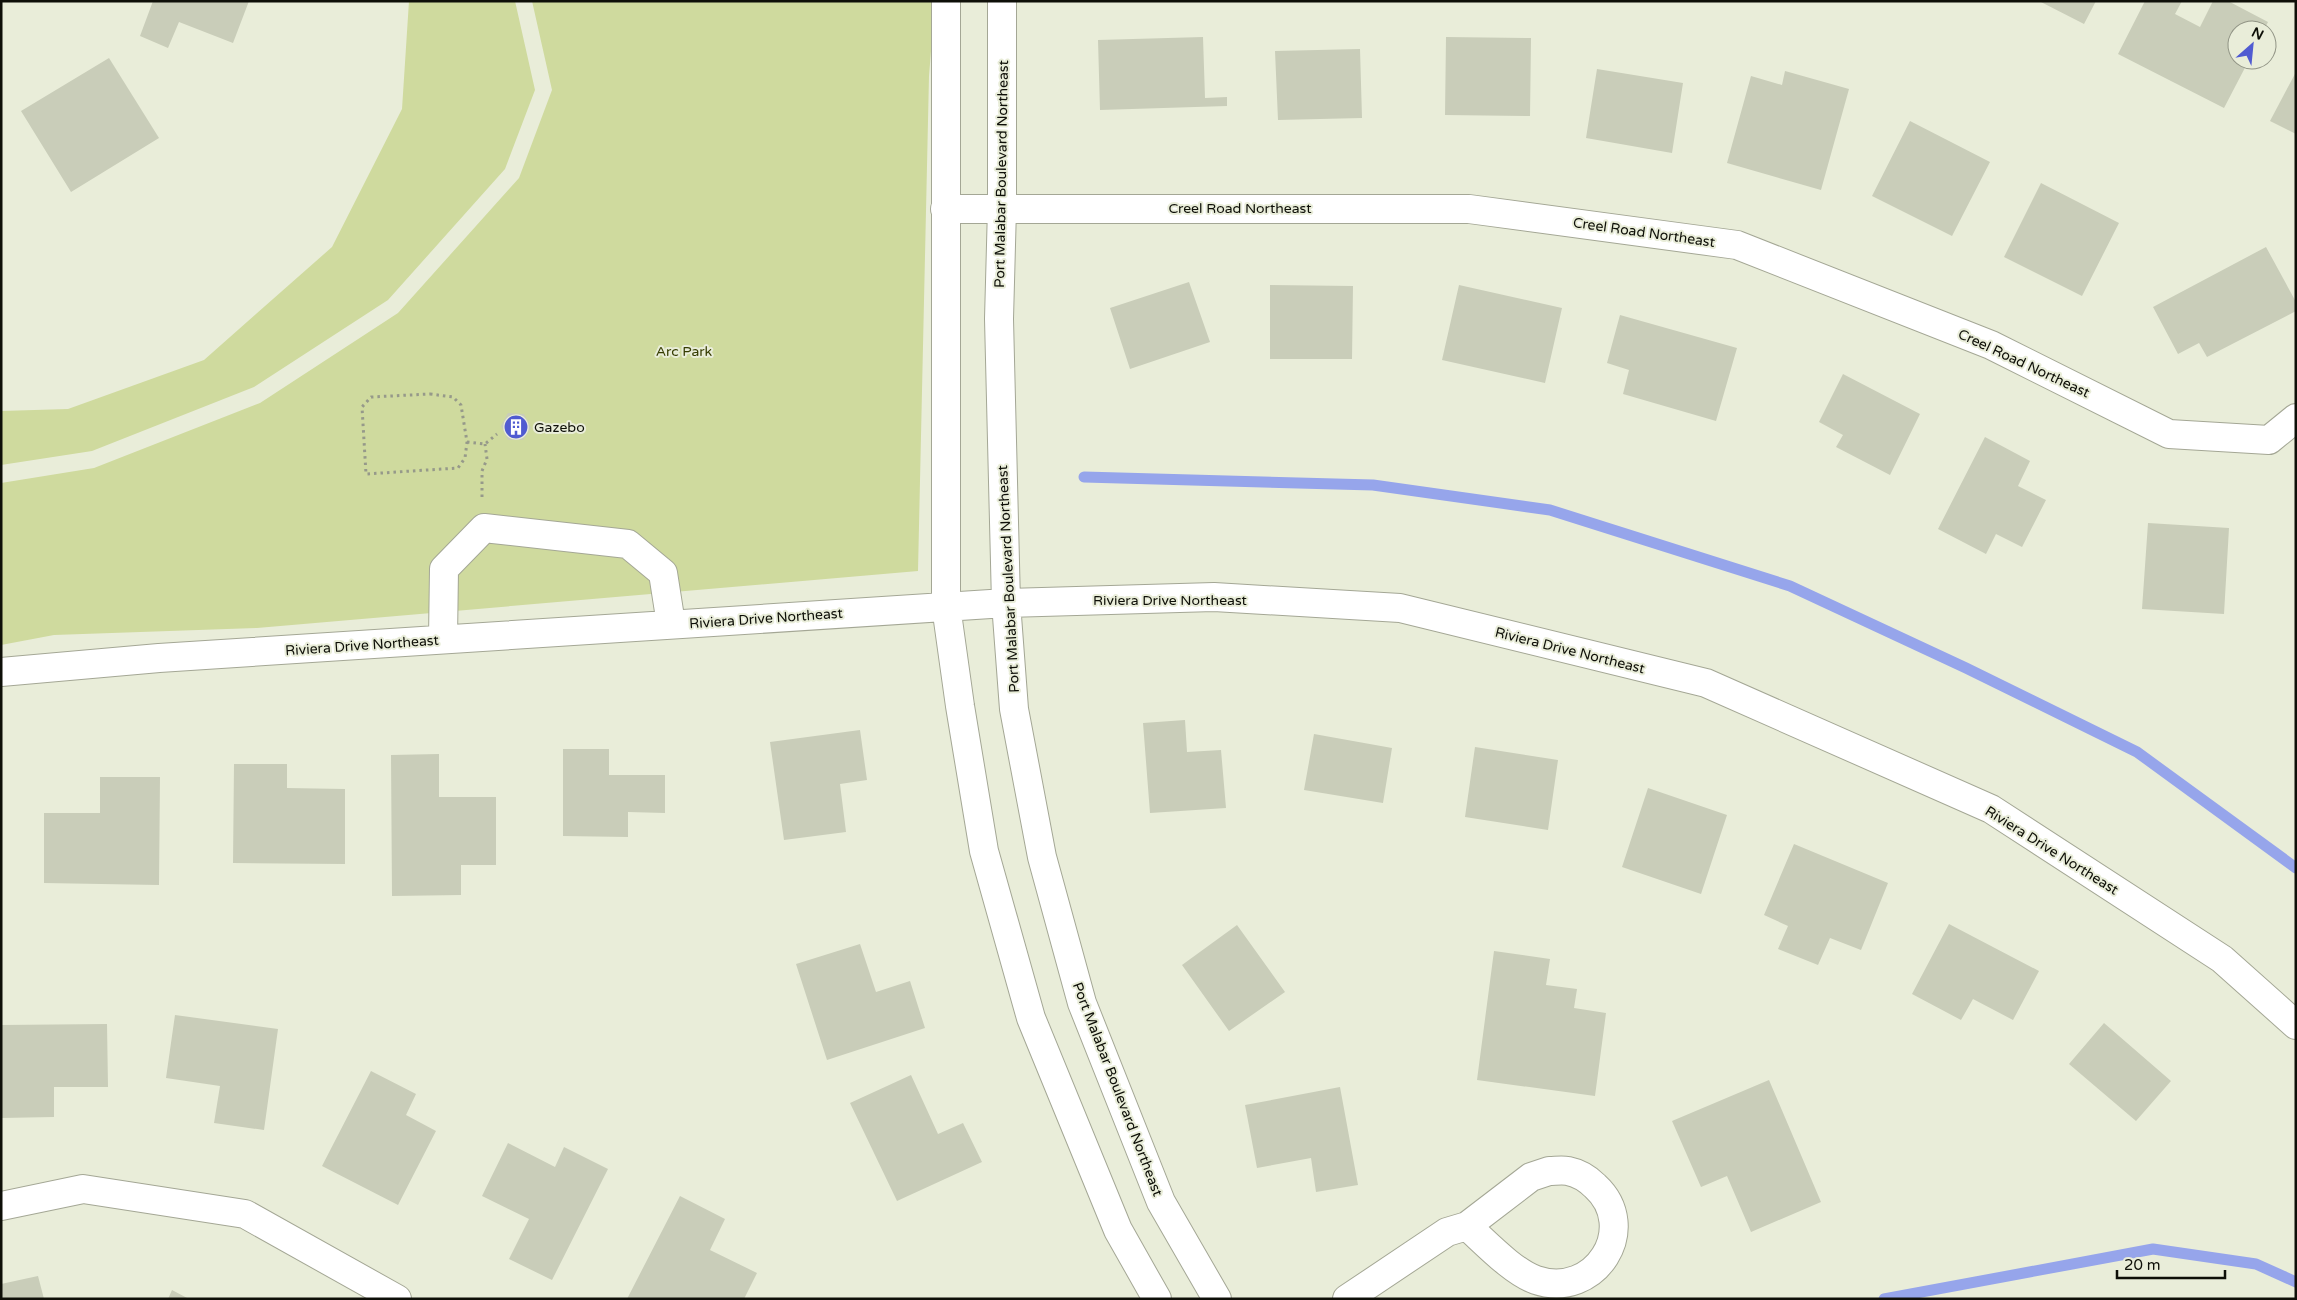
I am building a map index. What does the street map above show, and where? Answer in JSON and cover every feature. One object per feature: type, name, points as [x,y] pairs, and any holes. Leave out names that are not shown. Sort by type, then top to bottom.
[{"type":"street","points":[[946,1],[946,606],[984,850],[1031,1018],[1118,1230],[1157,1299]]},
{"type":"street","name":"Port Malabar Boulevard Northeast","points":[[1002,1],[1002,208],[999,319],[1006,603],[1014,709],[1040,848],[1082,1003],[1162,1202],[1217,1299]]},
{"type":"street","name":"Creel Road Northeast","points":[[945,209],[1469,209],[1736,245],[1991,344],[2169,434],[2269,440],[2296,418]]},
{"type":"street","points":[[443,639],[444,570],[484,528],[628,544],[663,573],[671,624]]},
{"type":"street","name":"Riviera Drive Northeast","points":[[1,672],[159,658],[1006,603],[1214,597],[1400,608],[1706,683],[1991,809],[2222,960],[2296,1025]]},
{"type":"street","points":[[1347,1299],[1447,1232],[1467,1226],[1531,1177],[1549,1171],[1569,1171],[1587,1179],[1602,1192],[1611,1209],[1614,1228],[1610,1248],[1600,1264],[1585,1277],[1569,1283],[1551,1284],[1534,1280],[1520,1271],[1467,1226]]},
{"type":"street","points":[[1,1206],[83,1189],[245,1214],[397,1299]]},
{"type":"path","points":[[430,394],[453,396],[462,405],[467,442],[466,458],[458,468],[366,474],[362,407],[372,397],[430,394]]},
{"type":"path","points":[[467,442],[485,444],[498,434]]},
{"type":"path","points":[[484,528],[482,471],[487,459],[485,444]]},
{"type":"green space","points":[[409,1],[515,1],[535,90],[505,169],[388,300],[254,387],[92,451],[1,465],[1,411],[68,409],[204,360],[332,247],[402,109]]},
{"type":"green space","name":"Arc Park","points":[[532,1],[935,1],[929,76],[918,571],[257,628],[54,635],[1,645],[1,483],[94,468],[260,403],[398,313],[519,178],[552,90]]},
{"type":"building","points":[[153,1],[249,1],[233,43],[179,22],[168,48],[140,36]]},
{"type":"building","points":[[2039,1],[2096,1],[2084,24]]},
{"type":"building","points":[[2145,1],[2182,1],[2175,14],[2200,27],[2213,1],[2228,1],[2264,20],[2227,20],[2227,70],[2244,70],[2224,108],[2118,54]]},
{"type":"building","points":[[1203,37],[1205,98],[1227,97],[1227,106],[1100,110],[1098,40]]},
{"type":"building","points":[[1446,37],[1531,38],[1530,116],[1445,115]]},
{"type":"building","points":[[1360,49],[1362,118],[1278,120],[1275,51]]},
{"type":"building","points":[[109,58],[159,138],[71,192],[21,111]]},
{"type":"building","points":[[1597,69],[1683,83],[1672,153],[1586,138]]},
{"type":"building","points":[[1785,71],[1849,89],[1821,190],[1727,163],[1751,76],[1782,85]]},
{"type":"building","points":[[2296,72],[2296,134],[2270,121]]},
{"type":"building","points":[[1910,121],[1990,162],[1952,236],[1872,196]]},
{"type":"building","points":[[2041,183],[2119,223],[2082,296],[2004,257]]},
{"type":"building","points":[[2266,247],[2296,302],[2296,311],[2207,357],[2199,343],[2178,354],[2153,307]]},
{"type":"building","points":[[1189,282],[1210,342],[1130,369],[1110,308]]},
{"type":"building","points":[[1270,285],[1353,286],[1352,359],[1270,359]]},
{"type":"building","points":[[1459,285],[1562,308],[1545,383],[1442,360]]},
{"type":"building","points":[[1620,315],[1737,348],[1716,421],[1623,394],[1629,370],[1607,363]]},
{"type":"building","points":[[1843,374],[1920,414],[1890,475],[1836,447],[1843,435],[1819,422]]},
{"type":"building","name":"Gazebo","points":[[508,413],[524,414],[531,428],[523,440],[508,440],[501,426]]},
{"type":"building","points":[[1985,437],[2030,461],[2018,486],[2046,500],[2022,547],[1996,534],[1986,554],[1938,529]]},
{"type":"building","points":[[2148,523],[2229,528],[2224,614],[2142,609]]},
{"type":"building","points":[[1185,720],[1187,752],[1221,750],[1226,808],[1150,813],[1143,723]]},
{"type":"building","points":[[860,730],[867,780],[840,784],[846,832],[784,840],[770,742]]},
{"type":"building","points":[[1314,734],[1392,748],[1383,803],[1304,790]]},
{"type":"building","points":[[1475,747],[1558,760],[1548,830],[1465,817]]},
{"type":"building","points":[[563,749],[609,749],[609,775],[665,775],[665,813],[628,812],[628,837],[563,836]]},
{"type":"building","points":[[439,754],[439,797],[496,797],[496,865],[461,865],[461,895],[392,896],[391,755]]},
{"type":"building","points":[[234,764],[287,764],[287,788],[345,789],[345,864],[233,863]]},
{"type":"building","points":[[100,777],[160,777],[159,885],[44,883],[44,813],[100,813]]},
{"type":"building","points":[[1648,788],[1727,815],[1701,894],[1622,867]]},
{"type":"building","points":[[1794,844],[1888,883],[1861,950],[1830,938],[1818,965],[1778,949],[1788,926],[1764,915]]},
{"type":"building","points":[[1949,924],[2039,971],[2013,1020],[1973,999],[1961,1020],[1912,994]]},
{"type":"building","points":[[1237,925],[1285,992],[1229,1031],[1182,965]]},
{"type":"building","points":[[860,944],[876,992],[910,981],[925,1028],[827,1060],[796,964]]},
{"type":"building","points":[[1494,951],[1550,959],[1546,985],[1577,989],[1574,1008],[1606,1013],[1595,1096],[1477,1080]]},
{"type":"building","points":[[175,1015],[278,1029],[264,1130],[214,1123],[220,1086],[166,1078]]},
{"type":"building","points":[[2104,1023],[2171,1081],[2136,1121],[2069,1064]]},
{"type":"building","points":[[107,1024],[108,1087],[54,1087],[54,1117],[1,1118],[1,1025]]},
{"type":"building","points":[[371,1071],[416,1094],[406,1115],[436,1131],[398,1205],[322,1166]]},
{"type":"building","points":[[911,1075],[938,1134],[963,1123],[982,1162],[897,1201],[850,1103]]},
{"type":"building","points":[[1769,1080],[1821,1202],[1751,1232],[1727,1176],[1701,1187],[1672,1121]]},
{"type":"building","points":[[1340,1087],[1358,1185],[1316,1192],[1311,1158],[1257,1168],[1245,1105]]},
{"type":"building","points":[[508,1143],[555,1167],[564,1147],[608,1169],[552,1280],[509,1259],[529,1219],[482,1196]]},
{"type":"building","points":[[680,1196],[725,1219],[710,1250],[757,1273],[744,1299],[627,1299]]},
{"type":"building","points":[[38,1276],[44,1299],[1,1299],[1,1284]]},
{"type":"building","points":[[172,1290],[189,1299],[168,1299]]},
{"type":"waterway","points":[[1084,477],[1373,485],[1550,510],[1790,586],[1966,668],[2137,752],[2296,868]]},
{"type":"waterway","points":[[1884,1299],[2153,1249],[2256,1264],[2296,1282]]},
{"type":"place","name":"Gazebo","points":[[516,427]]}]
